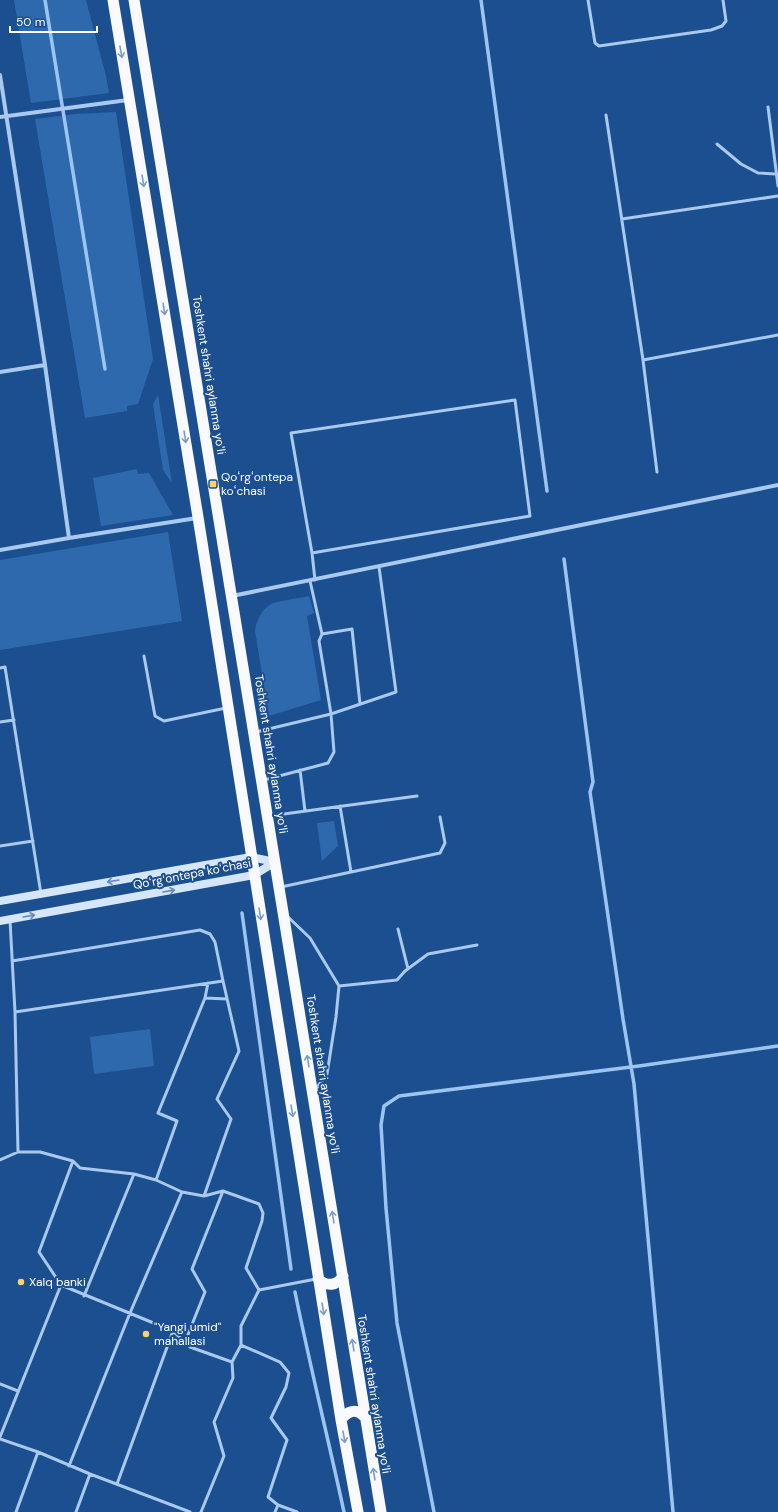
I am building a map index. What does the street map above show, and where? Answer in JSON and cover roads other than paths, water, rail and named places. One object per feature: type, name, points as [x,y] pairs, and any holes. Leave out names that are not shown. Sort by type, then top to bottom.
[{"type":"highway","points":[[112,0],[130,100],[198,517],[318,1279],[358,1512]]},
{"type":"highway","name":"Toshkent shahri aylanma yoʻli","points":[[134,0],[313,1092],[364,1416],[381,1512]]},
{"type":"highway","points":[[318,1279],[325,1284],[332,1285],[338,1282],[342,1276]]},
{"type":"highway","points":[[341,1420],[345,1414],[353,1411],[359,1412],[364,1416]]},
{"type":"main road","name":"Qoʻrgʻontepa koʻchasi","points":[[0,901],[251,856],[275,862]]},
{"type":"main road","name":"Qoʻrgʻontepa koʻchasi","points":[[0,921],[254,875],[275,862]]},
{"type":"street","points":[[0,76],[45,365],[69,538]]},
{"type":"street","points":[[0,117],[73,106],[130,100]]},
{"type":"street","points":[[0,372],[45,365]]},
{"type":"street","points":[[232,596],[778,485]]},
{"type":"street","points":[[0,550],[198,517]]},
{"type":"lane","points":[[588,0],[596,43],[599,46],[711,30],[722,26],[726,21],[723,0]]},
{"type":"lane","points":[[768,107],[778,186]]},
{"type":"lane","points":[[606,115],[657,472]]},
{"type":"lane","points":[[717,144],[740,164],[758,173],[776,174]]},
{"type":"lane","points":[[622,219],[778,196]]},
{"type":"lane","points":[[642,360],[778,335]]},
{"type":"lane","points":[[262,780],[328,763],[334,752],[319,642],[322,634],[312,580],[312,553],[291,433],[515,400],[530,516],[312,553]]},
{"type":"lane","points":[[254,733],[330,714],[396,692],[379,567]]},
{"type":"lane","points":[[322,634],[352,629],[360,704]]},
{"type":"lane","points":[[144,656],[155,716],[164,721],[228,707]]},
{"type":"lane","points":[[0,668],[5,667],[41,894]]},
{"type":"lane","points":[[0,722],[14,720]]},
{"type":"lane","points":[[300,770],[305,811]]},
{"type":"lane","points":[[268,816],[417,796]]},
{"type":"lane","points":[[340,806],[351,872]]},
{"type":"lane","points":[[279,887],[440,853],[445,843],[440,817]]},
{"type":"lane","points":[[0,846],[33,841]]},
{"type":"lane","points":[[283,912],[310,938],[339,986],[336,1018],[327,1074],[313,1092]]},
{"type":"lane","points":[[10,920],[15,1012],[18,1152]]},
{"type":"lane","points":[[398,929],[408,969]]},
{"type":"lane","points":[[12,961],[200,930],[214,937],[239,1051],[217,1099],[231,1119],[204,1196]]},
{"type":"lane","points":[[339,986],[397,980],[408,969],[428,954],[477,945]]},
{"type":"lane","points":[[15,1012],[223,981]]},
{"type":"lane","points":[[156,1180],[177,1121],[158,1113],[205,998],[208,983]]},
{"type":"lane","points":[[205,998],[227,999]]},
{"type":"lane","points":[[0,1161],[18,1152],[40,1152],[73,1161],[80,1168],[134,1174],[156,1180],[182,1192],[204,1196],[223,1191],[259,1204],[263,1213],[262,1221],[246,1268],[259,1290]]},
{"type":"lane","points":[[73,1161],[39,1252],[61,1286],[172,1331],[190,1347],[232,1362]]},
{"type":"lane","points":[[84,1296],[134,1174]]},
{"type":"lane","points":[[185,1342],[205,1292],[192,1269],[223,1191]]},
{"type":"lane","points":[[69,1466],[130,1313],[182,1192]]},
{"type":"lane","points":[[259,1290],[318,1279]]},
{"type":"lane","points":[[61,1286],[0,1438],[190,1512]]},
{"type":"lane","points":[[201,1512],[224,1456],[214,1422],[233,1378],[232,1362],[241,1345],[241,1326],[259,1290]]},
{"type":"lane","points":[[117,1484],[172,1331]]},
{"type":"lane","points":[[241,1345],[280,1362],[289,1374],[286,1387],[271,1418],[287,1440],[268,1497],[278,1505],[297,1512]]},
{"type":"lane","points":[[0,1384],[18,1391]]},
{"type":"lane","points":[[16,1512],[38,1452]]},
{"type":"lane","points":[[76,1512],[90,1474]]},
{"type":"lane","points":[[275,1512],[278,1505]]},
{"type":"waterway","points":[[45,0],[105,369]]},
{"type":"waterway","points":[[481,0],[547,491]]},
{"type":"waterway","points":[[564,559],[593,782],[590,792],[634,1084],[673,1512]]},
{"type":"waterway","points":[[242,913],[291,1269]]},
{"type":"waterway","points":[[434,1512],[397,1323],[386,1208],[381,1125],[384,1106],[399,1096],[639,1066],[778,1046]]},
{"type":"waterway","points":[[295,1292],[344,1512]]},
{"type":"place","name":"Qoʻrgʻontepa koʻchasi","points":[[213,484]]},
{"type":"place","name":"Xalq banki","points":[[21,1282]]},
{"type":"place","name":"\"Yangi umid\" mahallasi","points":[[146,1334]]}]
